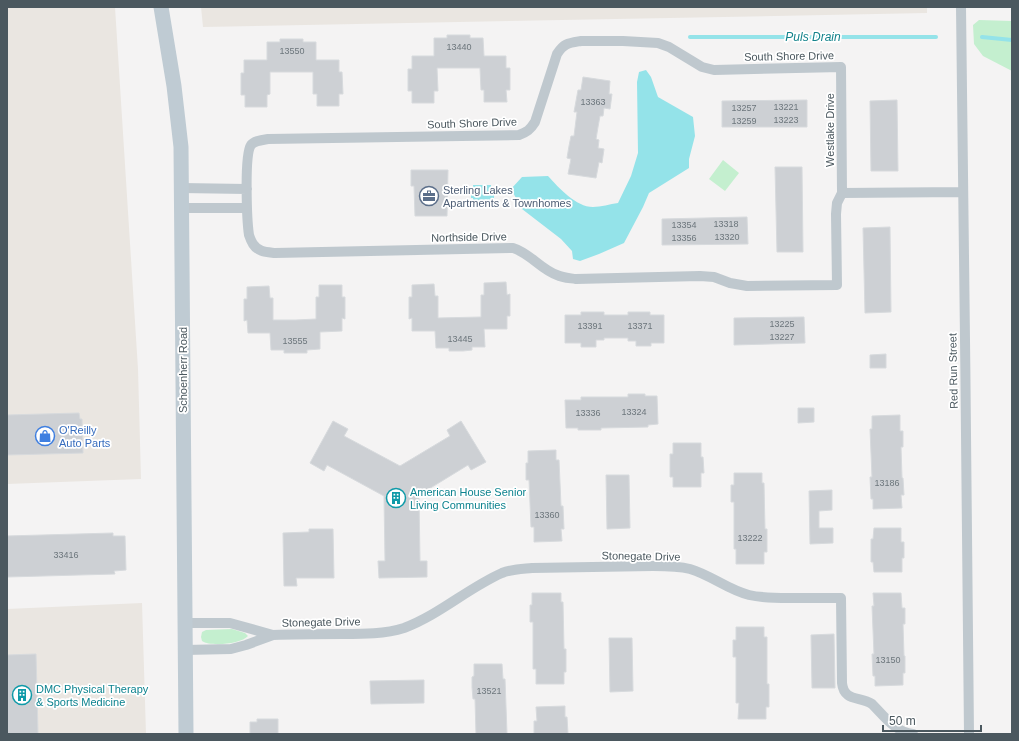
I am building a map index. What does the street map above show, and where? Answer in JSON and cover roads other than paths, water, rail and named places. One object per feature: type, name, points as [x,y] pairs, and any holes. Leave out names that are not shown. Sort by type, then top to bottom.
[{"type":"main road","name":"Schoenherr Road","points":[[161,7],[174,86],[181,147],[186,734]]},
{"type":"street","name":"Red Run Street","points":[[961,7],[969,734]]},
{"type":"street","name":"South Shore Drive","points":[[247,198],[247,160],[249,149],[252,144],[258,141],[268,139],[518,135],[527,132],[535,122],[557,54],[561,48],[569,43],[581,41],[623,41],[658,43],[670,47],[702,68],[714,70],[841,67]]},
{"type":"street","name":"Westlake Drive","points":[[837,285],[836,214],[837,203],[842,193],[841,67]]},
{"type":"street","points":[[181,188],[247,198]]},
{"type":"street","points":[[842,193],[962,192]]},
{"type":"street","points":[[181,208],[247,198]]},
{"type":"street","name":"Northside Drive","points":[[247,198],[250,238],[254,246],[264,252],[283,253],[513,248],[522,251],[548,271],[557,275],[576,279],[700,276],[714,277],[730,283],[747,286],[837,285]]},
{"type":"street","name":"Stonegate Drive","points":[[185,623],[230,623],[273,635],[364,634],[392,631],[427,617],[478,586],[503,573],[518,569],[672,566],[689,569],[706,575],[741,593],[752,596],[775,598],[841,598],[842,683],[844,691],[847,696],[868,702],[899,730],[913,734]]},
{"type":"street","name":"Stonegate Drive","points":[[185,650],[231,650],[273,635]]},
{"type":"water","points":[[646,70],[651,77],[658,97],[693,117],[695,136],[689,159],[689,168],[649,193],[624,243],[580,261],[573,259],[572,251],[561,239],[522,209],[511,189],[522,177],[548,176],[568,196],[580,204],[599,207],[618,203],[631,176],[638,153],[637,82],[639,72]]},
{"type":"water","points":[[473,185],[491,185],[491,187],[494,187],[494,198],[491,198],[491,201],[473,201],[473,198],[471,198],[471,188],[473,188]]},
{"type":"waterway","name":"Puls Drain","points":[[690,37],[936,37]]},
{"type":"waterway","name":"Puls Drain","points":[[982,37],[1012,40]]},
{"type":"place","name":"Sterling Lakes Apartments & Townhomes","points":[[429,196]]},
{"type":"place","name":"O'Reilly Auto Parts","points":[[45,436]]},
{"type":"place","name":"American House Senior Living Communities","points":[[396,498]]},
{"type":"place","name":"DMC Physical Therapy & Sports Medicine","points":[[22,695]]}]
